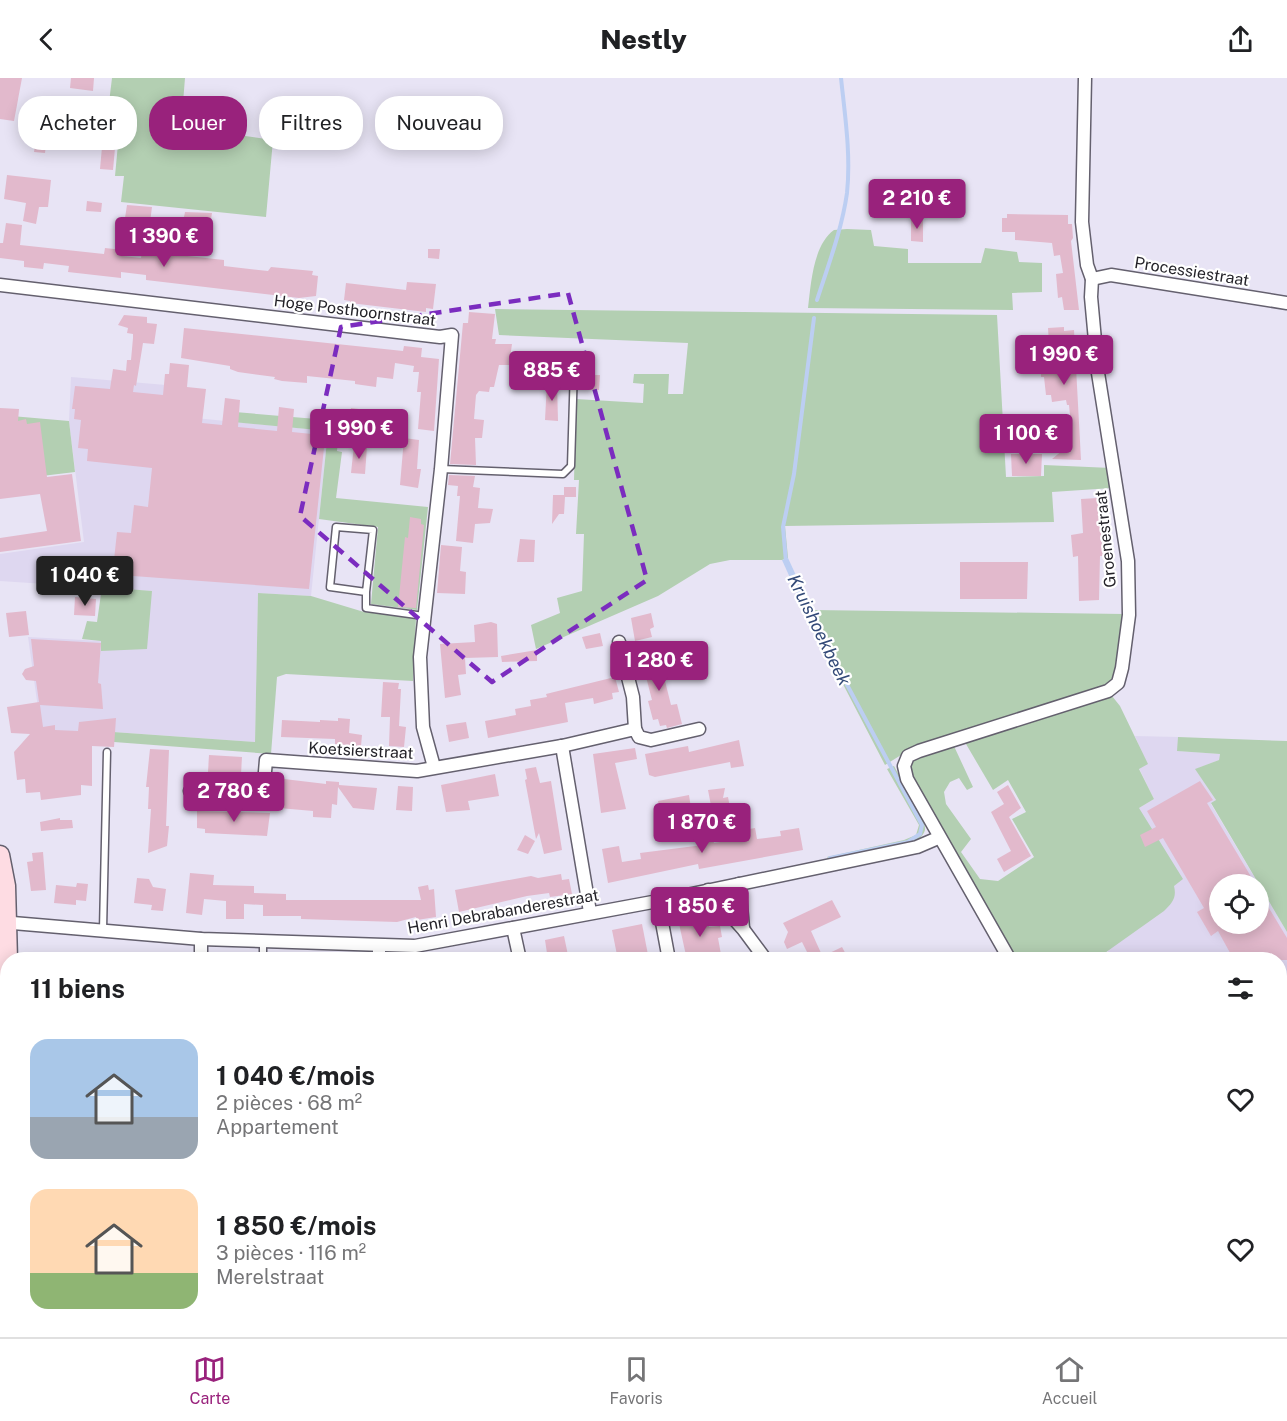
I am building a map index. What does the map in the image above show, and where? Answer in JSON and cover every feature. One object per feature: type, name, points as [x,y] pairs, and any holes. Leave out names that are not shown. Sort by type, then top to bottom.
[{"type":"main road","points":[[0,855],[6,886],[4,923],[7,952]]},
{"type":"street","name":"Groenestraat","points":[[1005,952],[938,838],[907,779],[904,766],[908,756],[1108,691],[1118,683],[1128,615],[1128,561],[1098,373],[1091,297],[1092,279],[1087,265],[1082,222],[1085,78]]},
{"type":"street","name":"Processiestraat","points":[[1092,279],[1112,275],[1287,303]]},
{"type":"street","name":"Hoge Posthoornstraat","points":[[0,285],[440,337],[452,335],[441,468],[420,657],[423,727],[434,767]]},
{"type":"street","points":[[620,642],[633,697],[635,729],[639,737],[651,740],[699,729]]},
{"type":"street","name":"Koetsierstraat","points":[[190,791],[263,795],[266,760],[417,771],[562,746],[635,729]]},
{"type":"street","points":[[562,746],[591,912]]},
{"type":"street","name":"Henri Debrabanderestraat","points":[[4,923],[201,939],[415,946],[658,901],[828,866],[917,847],[938,838]]},
{"type":"street","points":[[739,884],[743,929]]},
{"type":"street","points":[[708,890],[760,952]]},
{"type":"street","points":[[658,901],[668,952]]},
{"type":"street","points":[[513,928],[518,952]]},
{"type":"street","points":[[201,939],[201,952]]},
{"type":"street","points":[[379,946],[379,952]]},
{"type":"lane","points":[[441,468],[563,474],[571,466],[574,367]]},
{"type":"lane","points":[[366,592],[330,587],[336,526],[373,530],[366,608],[424,616]]},
{"type":"lane","points":[[103,931],[107,752]]},
{"type":"lane","points":[[263,942],[263,952]]},
{"type":"highlighted area","points":[[568,293],[647,580],[492,682],[300,516],[341,327]]},
{"type":"shaded area","points":[[71,377],[178,386],[175,416],[328,431],[311,596],[258,593],[255,742],[114,732],[42,737],[28,637],[101,641],[101,651],[151,591],[0,581],[0,554],[84,542],[69,421]]},
{"type":"shaded area","points":[[1135,736],[1178,737],[1178,751],[1220,754],[1219,760],[1196,769],[1216,800],[1211,804],[1253,874],[1209,874],[1209,934],[1269,934],[1269,902],[1287,932],[1287,952],[1108,952],[1139,808],[1154,799],[1139,768],[1147,764]]},
{"type":"green space","points":[[112,78],[185,78],[184,96],[149,96],[149,150],[247,150],[247,136],[259,138],[259,150],[272,150],[266,217],[121,202],[124,176],[115,176],[117,150],[137,150],[137,96],[110,96]]},
{"type":"green space","points":[[834,230],[871,230],[874,246],[908,249],[908,263],[981,263],[985,248],[1017,252],[1019,262],[1042,263],[1042,292],[1012,293],[1013,310],[808,308],[817,255],[827,237]]},
{"type":"green space","points":[[495,309],[997,315],[1006,477],[1044,476],[1044,465],[1111,468],[1112,488],[1052,492],[1054,522],[785,526],[788,558],[730,560],[710,564],[658,596],[536,649],[531,625],[560,613],[557,598],[582,591],[584,534],[576,534],[579,480],[574,480],[576,399],[643,403],[644,384],[633,383],[634,374],[669,374],[668,394],[683,394],[688,343],[499,335]]},
{"type":"green space","points":[[235,412],[340,421],[337,451],[342,452],[336,498],[428,507],[417,610],[371,604],[378,527],[319,519],[328,431],[233,422]]},
{"type":"green space","points":[[0,415],[69,421],[75,472],[0,481]]},
{"type":"green space","points":[[102,587],[152,591],[147,649],[101,651],[101,641],[82,639],[87,621],[97,622]]},
{"type":"green space","points":[[258,593],[311,596],[364,612],[416,618],[413,681],[286,674],[277,677],[271,754],[114,742],[113,732],[255,742]]},
{"type":"green space","points":[[805,611],[1124,614],[1118,672],[1111,682],[1100,690],[914,747],[885,765]]},
{"type":"green space","points":[[1112,696],[1120,706],[1148,764],[1139,769],[1154,799],[1139,808],[1183,879],[1174,886],[1173,900],[1164,911],[1106,952],[1012,952],[912,782],[909,769],[914,759],[953,744],[973,787],[967,790],[959,778],[950,782],[944,792],[946,804],[971,839],[961,852],[980,879],[998,881],[1034,857],[1012,819],[1026,812],[1008,780],[993,790],[966,744],[967,739]]},
{"type":"green space","points":[[1178,737],[1287,741],[1287,932],[1269,901],[1269,874],[1253,874],[1211,803],[1216,800],[1195,769],[1219,760],[1220,754],[1177,751]]},
{"type":"green space","points":[[894,766],[922,817],[925,830],[923,835],[912,844],[831,862],[827,857],[904,840],[916,835],[919,825],[887,769]]},
{"type":"water","points":[[788,558],[812,610],[805,611],[782,560]]},
{"type":"building","points":[[0,78],[22,78],[14,121],[0,119]]},
{"type":"building","points":[[71,78],[94,78],[93,91],[70,88]]},
{"type":"building","points":[[34,150],[45,150],[45,153],[34,152]]},
{"type":"building","points":[[102,150],[115,150],[113,170],[100,169]]},
{"type":"building","points":[[7,175],[51,180],[48,207],[39,207],[36,224],[23,221],[26,203],[4,199]]},
{"type":"building","points":[[87,201],[102,203],[101,212],[86,211]]},
{"type":"building","points":[[127,205],[152,207],[149,230],[133,228],[134,219],[125,218]]},
{"type":"building","points":[[185,212],[212,213],[210,225],[183,222]]},
{"type":"building","points":[[1007,214],[1068,215],[1068,224],[1072,224],[1073,238],[1071,241],[1079,310],[1064,310],[1062,297],[1058,298],[1056,274],[1063,273],[1060,255],[1054,256],[1052,243],[1015,240],[1015,232],[1002,232],[1002,218],[1007,218]]},
{"type":"building","points":[[911,217],[923,218],[923,242],[911,241]]},
{"type":"building","points":[[6,223],[22,225],[20,245],[104,254],[105,248],[123,250],[122,256],[141,258],[142,251],[224,260],[224,266],[241,268],[268,271],[271,267],[313,271],[312,275],[318,276],[316,296],[299,298],[146,280],[146,275],[121,272],[121,278],[68,272],[69,266],[44,263],[43,269],[24,267],[24,261],[0,258],[0,243],[3,243]]},
{"type":"building","points":[[428,249],[440,249],[439,259],[428,258]]},
{"type":"building","points":[[407,282],[436,284],[433,309],[426,308],[426,312],[350,303],[344,300],[346,283],[406,290]]},
{"type":"building","points":[[469,312],[495,314],[492,339],[496,339],[495,344],[512,344],[509,365],[499,365],[494,387],[490,387],[489,392],[479,391],[476,395],[474,419],[484,420],[482,438],[475,438],[476,465],[450,464],[463,323],[468,323]]},
{"type":"building","points":[[124,315],[147,317],[147,323],[157,324],[154,344],[143,343],[133,392],[163,395],[165,374],[169,374],[170,363],[189,365],[187,387],[206,389],[202,423],[222,425],[225,398],[240,400],[238,427],[277,431],[279,407],[294,409],[292,432],[312,434],[315,409],[328,410],[309,589],[92,573],[92,563],[100,564],[100,558],[114,560],[117,532],[131,533],[134,505],[148,507],[152,468],[87,461],[88,449],[78,448],[81,420],[74,419],[75,409],[72,409],[75,386],[110,389],[113,369],[126,371],[127,360],[131,360],[133,334],[127,333],[128,328],[118,325]]},
{"type":"building","points":[[1064,327],[1064,331],[1074,330],[1081,460],[1052,459],[1063,450],[1063,426],[1071,426],[1069,405],[1066,400],[1052,402],[1051,395],[1046,395],[1044,377],[1041,377],[1041,360],[1050,359],[1048,328]]},
{"type":"building","points":[[184,328],[403,351],[404,346],[422,348],[421,357],[439,359],[434,431],[418,429],[421,392],[417,392],[419,372],[413,372],[414,366],[395,363],[393,379],[377,377],[376,387],[355,384],[355,381],[307,376],[307,383],[282,381],[274,379],[275,377],[238,372],[230,369],[230,366],[181,358]]},
{"type":"building","points":[[572,352],[592,353],[590,375],[600,375],[599,390],[586,390],[586,376],[579,376],[578,364],[571,363]]},
{"type":"building","points":[[547,382],[557,382],[558,421],[545,420]]},
{"type":"building","points":[[0,408],[19,409],[18,421],[26,419],[27,424],[40,422],[47,477],[72,474],[81,541],[0,552],[0,538],[47,531],[40,494],[0,499]]},
{"type":"building","points":[[351,408],[381,412],[380,421],[350,417]]},
{"type":"building","points":[[404,438],[419,440],[417,469],[421,469],[418,488],[400,485]]},
{"type":"building","points":[[354,445],[367,446],[365,474],[351,473]]},
{"type":"building","points":[[1011,454],[1042,454],[1041,476],[1012,476]]},
{"type":"building","points":[[449,475],[475,476],[473,487],[480,488],[478,508],[493,509],[490,523],[475,524],[473,543],[456,541],[460,496],[457,496],[458,486],[448,485]]},
{"type":"building","points":[[564,487],[576,487],[576,497],[565,497],[564,514],[559,514],[552,524],[553,495],[564,495]]},
{"type":"building","points":[[1098,498],[1103,556],[1100,556],[1099,600],[1079,601],[1078,556],[1073,557],[1071,535],[1083,533],[1081,499]]},
{"type":"building","points":[[410,517],[421,519],[421,524],[424,525],[416,608],[398,607],[405,537],[408,538]]},
{"type":"building","points":[[520,539],[535,540],[534,562],[517,562]]},
{"type":"building","points":[[441,545],[462,547],[460,571],[466,572],[465,594],[437,593]]},
{"type":"building","points":[[960,562],[1028,562],[1027,599],[960,599]]},
{"type":"building","points":[[75,597],[96,599],[95,616],[74,615]]},
{"type":"building","points":[[26,611],[29,635],[9,637],[6,613]]},
{"type":"building","points":[[651,613],[654,627],[650,629],[652,637],[635,641],[631,618]]},
{"type":"building","points":[[491,622],[497,624],[498,657],[465,658],[466,674],[458,675],[461,695],[445,698],[440,644],[475,642],[474,625]]},
{"type":"building","points":[[600,633],[603,646],[586,649],[582,637]]},
{"type":"building","points":[[31,639],[101,643],[98,683],[101,684],[103,709],[40,705],[43,727],[55,725],[55,730],[78,731],[79,722],[116,718],[114,747],[92,746],[92,786],[81,785],[81,795],[41,800],[40,792],[26,793],[25,779],[17,780],[14,752],[30,734],[11,733],[7,707],[39,702],[36,681],[26,680],[22,674],[25,669],[34,666]]},
{"type":"building","points":[[537,650],[537,661],[502,662],[501,656]]},
{"type":"building","points":[[664,654],[666,662],[662,669],[671,705],[677,704],[682,724],[667,728],[666,725],[660,726],[658,719],[653,720],[648,701],[652,700],[644,669],[635,671],[633,662]]},
{"type":"building","points":[[615,677],[619,692],[612,693],[613,699],[594,704],[593,698],[565,703],[568,722],[488,738],[485,721],[516,715],[515,709],[531,706],[530,700],[547,697],[546,694]]},
{"type":"building","points":[[383,682],[399,683],[398,689],[401,689],[399,726],[406,727],[404,747],[389,746],[390,717],[381,717]]},
{"type":"building","points":[[338,718],[350,719],[349,733],[362,735],[361,746],[335,744],[335,739],[281,737],[282,720],[320,722],[320,720],[338,721]]},
{"type":"building","points":[[466,722],[469,738],[449,742],[446,725]]},
{"type":"building","points":[[739,740],[744,766],[731,768],[730,762],[655,777],[649,775],[645,754],[688,746],[689,752]]},
{"type":"building","points":[[635,748],[637,759],[615,763],[626,809],[601,813],[593,754]]},
{"type":"building","points":[[150,749],[169,750],[166,826],[169,826],[167,846],[148,853],[151,809],[148,809],[149,787],[146,787]]},
{"type":"building","points":[[209,755],[242,757],[241,774],[208,772]]},
{"type":"building","points":[[536,767],[540,783],[551,781],[562,850],[544,854],[539,833],[536,839],[525,780],[527,779],[525,769]]},
{"type":"building","points":[[495,774],[499,796],[468,801],[470,810],[446,812],[441,785]]},
{"type":"building","points":[[284,779],[326,784],[326,781],[339,782],[339,785],[377,788],[374,810],[353,808],[338,787],[337,805],[332,804],[331,818],[313,817],[313,811],[279,808]]},
{"type":"building","points":[[1200,781],[1213,800],[1207,803],[1249,874],[1209,874],[1209,933],[1197,912],[1204,908],[1163,838],[1145,847],[1140,835],[1156,827],[1147,811]]},
{"type":"building","points":[[1008,785],[1021,808],[1009,817],[1031,856],[1004,872],[997,859],[1011,851],[991,812],[1004,804],[997,792]]},
{"type":"building","points":[[398,786],[413,787],[412,811],[396,810]]},
{"type":"building","points":[[725,788],[723,798],[728,797],[730,808],[712,811],[708,790]]},
{"type":"building","points":[[689,795],[692,815],[662,822],[658,801]]},
{"type":"building","points":[[197,811],[270,813],[267,836],[205,833],[205,829],[197,828]]},
{"type":"building","points":[[60,818],[60,820],[72,820],[73,828],[41,831],[40,822]]},
{"type":"building","points":[[755,828],[757,839],[781,836],[780,831],[799,828],[803,850],[699,869],[698,864],[608,883],[602,849],[619,846],[622,862],[641,859],[640,853],[703,845],[702,838],[712,836],[714,843],[734,840],[733,832]]},
{"type":"building","points":[[525,835],[535,841],[528,854],[517,850]]},
{"type":"building","points":[[43,852],[46,890],[31,891],[27,862],[33,861],[32,853]]},
{"type":"building","points":[[190,873],[214,875],[213,885],[254,886],[254,893],[286,894],[286,900],[421,900],[418,887],[428,885],[429,890],[434,889],[436,917],[417,920],[416,917],[397,922],[301,919],[301,916],[263,916],[263,905],[244,904],[244,919],[226,919],[226,901],[204,899],[202,915],[186,913]]},
{"type":"building","points":[[561,874],[562,880],[569,879],[572,894],[550,897],[549,893],[527,896],[459,912],[455,890],[531,876],[538,878]]},
{"type":"building","points":[[137,878],[149,879],[153,887],[166,889],[163,911],[151,910],[152,905],[134,903]]},
{"type":"building","points":[[77,883],[88,884],[86,901],[76,900],[76,905],[54,903],[56,885],[76,887]]},
{"type":"building","points":[[832,900],[841,917],[811,931],[821,952],[807,952],[802,942],[787,949],[784,942],[788,932],[783,923]]},
{"type":"building","points":[[1269,908],[1287,938],[1287,952],[1230,952],[1220,934],[1269,934]]},
{"type":"building","points":[[706,913],[709,927],[720,926],[722,937],[718,938],[721,952],[685,952],[678,919]]},
{"type":"building","points":[[642,924],[647,952],[616,952],[612,930]]},
{"type":"building","points":[[564,936],[567,952],[547,952],[545,940]]},
{"type":"building","points":[[842,947],[845,952],[832,952]]},
{"type":"waterway","name":"Kruishoekbeek","points":[[817,300],[838,234],[847,193],[848,150],[841,78]]},
{"type":"waterway","name":"Kruishoekbeek","points":[[786,562],[783,527],[794,474],[814,318]]},
{"type":"waterway","name":"Kruishoekbeek","points":[[806,608],[922,825],[920,834],[908,842],[830,858]]}]
